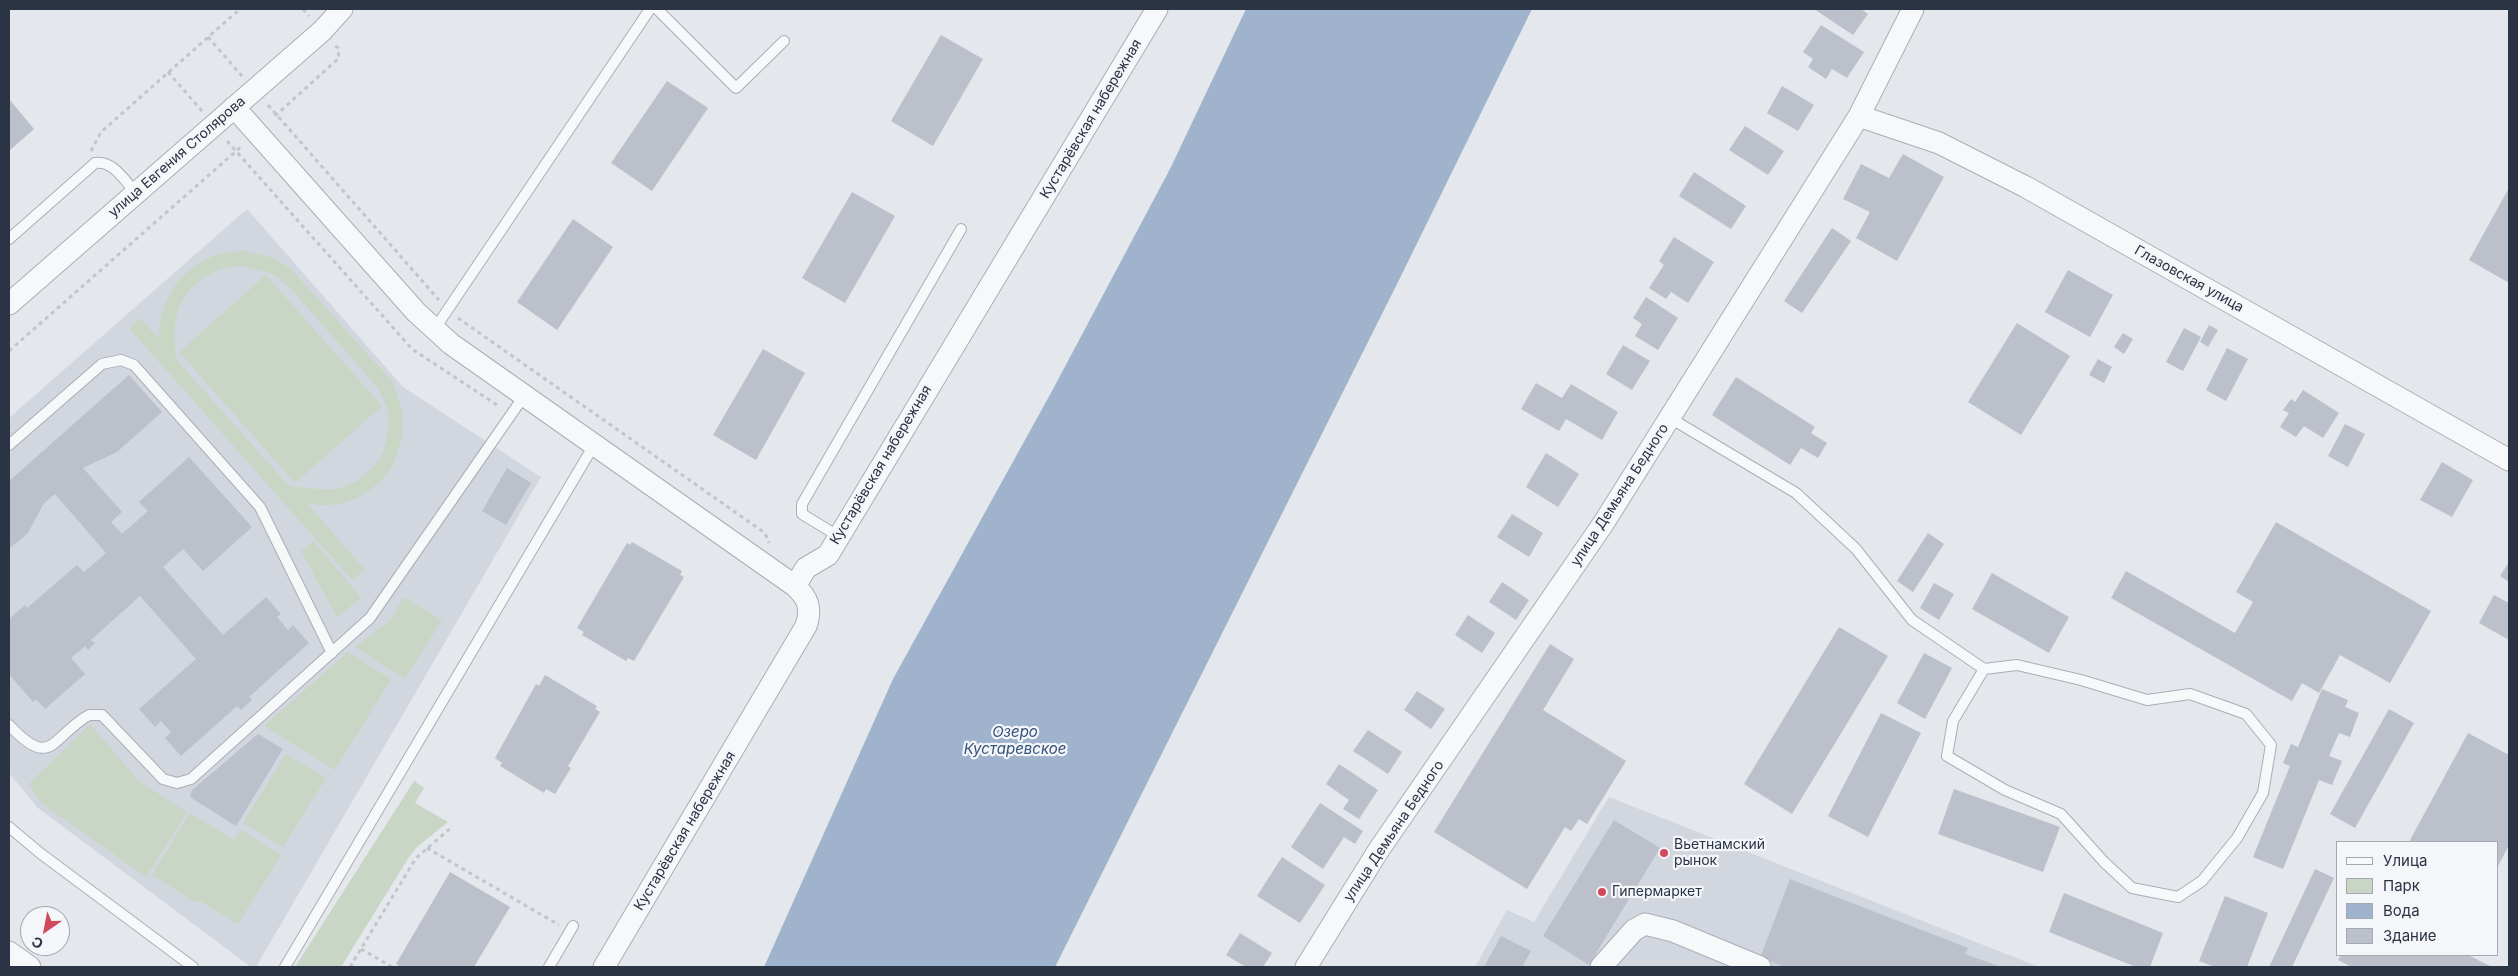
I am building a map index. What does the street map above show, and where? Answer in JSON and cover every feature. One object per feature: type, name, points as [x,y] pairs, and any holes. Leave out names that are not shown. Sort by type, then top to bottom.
[{"type":"street","name":"улица Евгения Столярова","points":[[9,304],[322,31],[342,9]]},
{"type":"street","name":"Кустарёвская набережная","points":[[604,967],[806,626],[809,606],[804,595],[795,586],[806,568],[828,555],[1157,9]]},
{"type":"street","name":"улица Демьяна Бедного","points":[[1306,967],[1378,851],[1604,524],[1859,116],[1913,9]]},
{"type":"street","points":[[234,107],[434,330],[466,356],[795,586]]},
{"type":"street","name":"Глазовская улица","points":[[1859,116],[1939,143],[2026,187],[2509,460]]},
{"type":"street","points":[[1601,967],[1634,930],[1646,924],[1672,931],[1760,967]]},
{"type":"street","points":[[9,952],[30,967]]},
{"type":"lane","points":[[434,330],[650,9]]},
{"type":"lane","points":[[657,9],[736,88],[784,41]]},
{"type":"lane","points":[[9,239],[95,163],[107,163],[136,193]]},
{"type":"lane","points":[[838,536],[802,514],[802,504],[961,229]]},
{"type":"lane","points":[[9,445],[102,364],[121,360],[134,365],[260,507],[332,653]]},
{"type":"lane","points":[[9,725],[24,741],[40,748],[55,743],[89,715],[102,715],[163,779],[170,782],[184,782],[191,779],[359,629],[376,610],[524,396]]},
{"type":"lane","points":[[1670,418],[1796,493],[1856,548],[1912,620],[1984,669],[2018,665],[2081,680],[2147,700],[2190,694],[2246,714],[2271,745],[2263,793],[2237,838],[2202,881],[2178,897],[2132,888],[2104,862],[2061,814],[2005,790],[1947,756],[1953,721],[1984,669]]},
{"type":"lane","points":[[284,967],[594,445]]},
{"type":"lane","points":[[9,826],[40,853],[194,967]]},
{"type":"lane","points":[[549,967],[572,929]]},
{"type":"path","points":[[90,166],[93,144],[100,132],[240,9]]},
{"type":"path","points":[[9,351],[339,58],[338,48],[302,9]]},
{"type":"path","points":[[208,37],[449,310],[765,533],[770,542],[758,560]]},
{"type":"path","points":[[350,967],[414,861],[453,826]]},
{"type":"path","points":[[427,848],[572,929]]},
{"type":"path","points":[[361,949],[392,967]]},
{"type":"shaded area","points":[[247,209],[403,387],[541,477],[256,967],[251,967],[38,808],[9,773],[9,418]]},
{"type":"shaded area","name":"Вьетнамский рынок","points":[[1609,797],[2039,967],[1475,967],[1507,910],[1534,922]]},
{"type":"green space","points":[[245,251],[273,258],[291,269],[391,380],[399,398],[402,416],[402,435],[398,452],[390,468],[379,483],[364,494],[346,502],[332,505],[308,504],[365,570],[352,580],[129,328],[140,318],[159,339],[165,304],[183,276],[196,265],[227,253]],"holes":[[[245,266],[273,274],[291,289],[379,389],[387,407],[389,423],[386,443],[381,456],[374,466],[357,481],[341,488],[327,490],[289,486],[176,359],[174,339],[179,307],[200,280],[221,269]]]},
{"type":"green space","points":[[266,275],[382,406],[295,483],[179,352]]},
{"type":"green space","points":[[314,541],[361,598],[337,617],[301,551]]},
{"type":"green space","points":[[404,597],[442,620],[405,679],[355,647],[390,620]]},
{"type":"green space","points":[[348,652],[391,679],[335,770],[264,726]]},
{"type":"green space","points":[[90,724],[139,781],[187,812],[146,877],[41,803],[29,784]]},
{"type":"green space","points":[[286,754],[326,778],[283,847],[243,823]]},
{"type":"green space","points":[[414,781],[424,788],[415,803],[448,822],[417,847],[409,857],[341,967],[295,967]]},
{"type":"green space","points":[[190,813],[234,840],[241,830],[281,855],[238,924],[198,900],[196,903],[152,875]]},
{"type":"water","name":"Озеро Кустаревское","points":[[1246,9],[1532,9],[1400,278],[1055,967],[764,967],[893,679],[1052,391],[1170,169]]},
{"type":"building","points":[[1814,9],[1861,9],[1868,14],[1853,35]]},
{"type":"building","points":[[1821,25],[1864,52],[1847,78],[1832,69],[1826,79],[1808,67],[1813,59],[1803,52]]},
{"type":"building","points":[[941,35],[983,59],[933,146],[891,121]]},
{"type":"building","points":[[667,81],[708,108],[652,191],[611,163]]},
{"type":"building","points":[[1782,86],[1814,105],[1798,131],[1767,113]]},
{"type":"building","points":[[9,99],[34,129],[9,151]]},
{"type":"building","points":[[1745,126],[1784,151],[1768,175],[1729,150]]},
{"type":"building","points":[[1903,154],[1944,177],[1897,261],[1856,238],[1870,212],[1843,199],[1861,164],[1889,178]]},
{"type":"building","points":[[1694,172],[1746,206],[1731,229],[1679,196]]},
{"type":"building","points":[[2509,188],[2509,283],[2469,260]]},
{"type":"building","points":[[852,192],[895,216],[845,303],[802,278]]},
{"type":"building","points":[[573,219],[613,247],[557,330],[517,302]]},
{"type":"building","points":[[1832,228],[1851,241],[1802,313],[1784,301]]},
{"type":"building","points":[[1674,237],[1714,262],[1688,303],[1671,292],[1666,299],[1649,288],[1664,265],[1659,261]]},
{"type":"building","points":[[2068,270],[2113,295],[2090,337],[2045,312]]},
{"type":"building","points":[[1646,297],[1678,318],[1658,350],[1635,336],[1642,324],[1633,318]]},
{"type":"building","points":[[2017,323],[2070,356],[2021,435],[1968,402]]},
{"type":"building","points":[[2209,325],[2218,330],[2208,347],[2200,342]]},
{"type":"building","points":[[2184,328],[2201,337],[2183,371],[2166,362]]},
{"type":"building","points":[[2123,333],[2133,339],[2124,354],[2114,347]]},
{"type":"building","points":[[1623,345],[1650,361],[1632,390],[1606,374]]},
{"type":"building","points":[[2227,348],[2248,359],[2226,401],[2206,390]]},
{"type":"building","points":[[763,349],[805,373],[756,460],[713,435]]},
{"type":"building","points":[[2098,359],[2112,367],[2104,383],[2089,375]]},
{"type":"building","points":[[129,375],[162,412],[117,452],[83,468],[122,512],[111,522],[122,534],[148,511],[139,502],[189,457],[252,527],[203,571],[183,549],[163,567],[223,635],[266,597],[281,614],[277,617],[288,630],[293,625],[309,643],[249,697],[252,700],[241,710],[237,706],[181,756],[165,738],[171,732],[161,721],[155,727],[139,709],[196,659],[140,596],[91,640],[95,643],[88,650],[85,646],[71,658],[85,674],[45,709],[36,699],[33,702],[9,674],[9,619],[25,605],[27,608],[77,565],[84,572],[106,553],[55,494],[44,503],[28,533],[9,549],[9,481]]},
{"type":"building","points":[[1736,377],[1815,427],[1811,433],[1827,443],[1818,458],[1801,448],[1790,465],[1712,415]]},
{"type":"building","points":[[1536,383],[1562,398],[1571,384],[1618,412],[1602,440],[1566,419],[1559,431],[1521,409]]},
{"type":"building","points":[[2303,390],[2339,413],[2323,438],[2304,426],[2296,437],[2280,427],[2289,413],[2283,410],[2291,399],[2295,402]]},
{"type":"building","points":[[2345,424],[2365,434],[2348,467],[2328,456]]},
{"type":"building","points":[[1546,453],[1579,474],[1558,507],[1526,487]]},
{"type":"building","points":[[2442,462],[2473,480],[2452,517],[2420,500]]},
{"type":"building","points":[[507,468],[531,483],[506,525],[482,511]]},
{"type":"building","points":[[1512,514],[1543,533],[1529,557],[1497,537]]},
{"type":"building","points":[[2276,522],[2431,611],[2390,683],[2340,655],[2319,693],[2302,683],[2292,701],[2111,598],[2126,571],[2235,633],[2253,602],[2236,592]]},
{"type":"building","points":[[1928,533],[1944,544],[1913,592],[1897,581]]},
{"type":"building","points":[[632,542],[682,571],[680,575],[684,577],[634,661],[628,658],[626,661],[582,635],[584,632],[577,628],[627,543],[630,545]]},
{"type":"building","points":[[2509,562],[2509,582],[2500,576]]},
{"type":"building","points":[[1992,573],[2069,617],[2049,653],[1972,609]]},
{"type":"building","points":[[1502,582],[1529,600],[1516,620],[1489,602]]},
{"type":"building","points":[[1934,583],[1954,594],[1939,620],[1920,608]]},
{"type":"building","points":[[2494,595],[2509,603],[2509,640],[2479,623]]},
{"type":"building","points":[[1468,615],[1495,633],[1482,653],[1455,635]]},
{"type":"building","points":[[1839,627],[1888,656],[1792,814],[1744,784]]},
{"type":"building","points":[[1550,644],[1574,659],[1543,710],[1626,761],[1587,824],[1579,819],[1571,831],[1565,827],[1527,889],[1434,832]]},
{"type":"building","points":[[1924,653],[1952,668],[1925,719],[1897,703]]},
{"type":"building","points":[[545,675],[597,706],[595,709],[600,712],[568,766],[571,768],[555,794],[546,789],[544,793],[500,766],[502,763],[495,758],[536,684],[539,686]]},
{"type":"building","points":[[2322,689],[2348,700],[2345,707],[2359,713],[2350,737],[2339,733],[2329,756],[2342,761],[2332,785],[2319,780],[2283,869],[2253,857],[2290,766],[2283,763],[2291,744],[2298,747]]},
{"type":"building","points":[[1417,691],[1445,709],[1431,729],[1404,710]]},
{"type":"building","points":[[2389,709],[2414,723],[2355,828],[2330,814]]},
{"type":"building","points":[[1881,713],[1921,733],[1868,837],[1828,816]]},
{"type":"building","points":[[1368,730],[1402,752],[1388,774],[1353,751]]},
{"type":"building","points":[[2468,733],[2509,755],[2509,845],[2498,866],[2498,841],[2410,841]]},
{"type":"building","points":[[258,734],[283,749],[236,826],[190,797],[192,790]]},
{"type":"building","points":[[1339,764],[1378,790],[1359,819],[1343,809],[1349,800],[1326,784]]},
{"type":"building","points":[[1954,789],[2060,827],[2043,872],[1938,834]]},
{"type":"building","points":[[1320,803],[1363,831],[1355,844],[1344,837],[1323,869],[1291,847]]},
{"type":"building","name":"Гипермаркет","points":[[1614,820],[1660,848],[1589,965],[1543,936]]},
{"type":"building","points":[[1282,857],[1325,885],[1300,923],[1257,896]]},
{"type":"building","points":[[2315,869],[2334,878],[2292,967],[2269,967]]},
{"type":"building","points":[[450,872],[510,907],[474,967],[401,967],[396,964]]},
{"type":"building","points":[[1790,879],[1968,948],[1965,954],[2001,967],[1785,967],[1760,958]]},
{"type":"building","points":[[2064,893],[2163,933],[2150,967],[2136,967],[2049,932]]},
{"type":"building","points":[[2225,896],[2268,913],[2247,967],[2215,967],[2199,961]]},
{"type":"building","points":[[1240,933],[1272,953],[1263,967],[1246,967],[1226,955]]},
{"type":"building","points":[[1501,936],[1531,951],[1522,967],[1484,967]]},
{"type":"building","points":[[2340,956],[2470,956],[2492,967],[2352,967],[2338,960]]},
{"type":"place","name":"Вьетнамский рынок","points":[[1664,853]]},
{"type":"place","name":"Гипермаркет","points":[[1602,892]]}]
